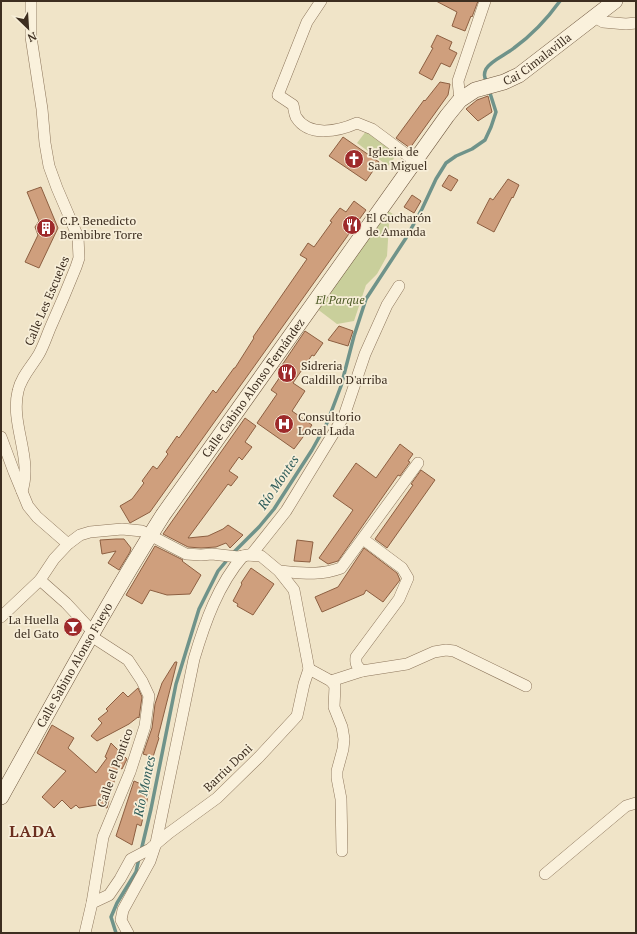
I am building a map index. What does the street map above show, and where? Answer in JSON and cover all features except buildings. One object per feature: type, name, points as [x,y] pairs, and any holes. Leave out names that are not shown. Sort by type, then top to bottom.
[{"type":"street","name":"Calle Les Escueles","points":[[22,491],[24,483],[24,470],[17,417],[16,403],[18,390],[42,348],[76,267],[80,250],[78,237],[49,166],[31,37],[32,1]]},
{"type":"street","points":[[321,1],[307,22],[278,95],[293,105],[296,117],[305,126],[312,129],[327,131],[344,129],[357,123],[372,130],[414,161]]},
{"type":"street","points":[[460,100],[458,81],[485,1]]},
{"type":"street","name":"Cai Cimalavilla","points":[[474,90],[504,82],[519,75],[615,1]]},
{"type":"street","points":[[595,17],[603,22],[626,24],[636,23]]},
{"type":"street","name":"Calle Gabino Alonso Fernández","points":[[150,536],[414,161],[460,100],[474,90]]},
{"type":"street","points":[[128,933],[121,920],[123,910],[150,862],[194,659],[202,631],[218,595],[232,569],[286,512],[344,416],[365,354],[387,305],[399,286]]},
{"type":"street","points":[[1,437],[28,506],[37,517],[68,544]]},
{"type":"street","points":[[279,571],[305,574],[328,573],[341,568],[418,463]]},
{"type":"street","name":"Barriu Doni","points":[[1,617],[40,580],[54,559],[68,544],[80,535],[90,532],[122,529],[142,531],[186,554],[261,556],[279,571],[294,590],[309,669],[297,716],[259,757],[217,798],[153,846],[131,859],[109,896],[92,903]]},
{"type":"street","name":"Calle Sabino Alonso Fueyo","points":[[1,797],[92,634],[150,536]]},
{"type":"street","points":[[362,671],[357,667],[355,662],[356,657],[399,599],[408,578],[402,568],[363,539]]},
{"type":"street","name":"Calle el Pontico","points":[[40,580],[66,603],[92,634],[128,660],[142,680],[149,696],[145,726],[130,772],[103,837],[92,903],[85,933]]},
{"type":"street","points":[[331,681],[362,671],[407,664],[434,652],[446,650],[454,651],[526,686]]},
{"type":"street","points":[[309,669],[331,681],[335,686],[334,707],[342,726],[344,739],[337,771],[341,799],[342,851]]},
{"type":"street","points":[[545,874],[626,806],[636,803]]},
{"type":"green space","points":[[367,130],[398,153],[388,166],[357,143]]},
{"type":"green space","name":"El Parque","points":[[382,207],[396,216],[389,224],[387,256],[377,274],[366,285],[354,321],[337,324],[312,305]]},
{"type":"waterway","name":"Río Montes","points":[[487,84],[484,75],[488,66],[527,38],[560,1]]},
{"type":"waterway","name":"Río Montes","points":[[232,554],[259,527],[274,509],[312,450],[327,423],[341,386],[354,336],[366,299],[406,238],[436,179],[446,163],[485,140],[496,112],[489,90]]},
{"type":"waterway","name":"Río Montes","points":[[141,851],[176,684],[199,609],[218,571],[228,559]]},
{"type":"waterway","name":"Río Montes","points":[[116,933],[111,917],[117,903],[136,872],[139,858]]},
{"type":"place","name":"Iglesia de San Miguel","points":[[354,159]]},
{"type":"place","name":"El Cucharón de Amanda","points":[[352,225]]},
{"type":"place","name":"C.P. Benedicto Bembibre Torre","points":[[46,228]]},
{"type":"place","name":"Sidreria Caldillo D'arriba","points":[[287,373]]},
{"type":"place","name":"Consultorio Local Lada","points":[[284,424]]},
{"type":"place","name":"La Huella del Gato","points":[[73,627]]},
{"type":"district","name":"LADA","points":[[33,831]]}]
